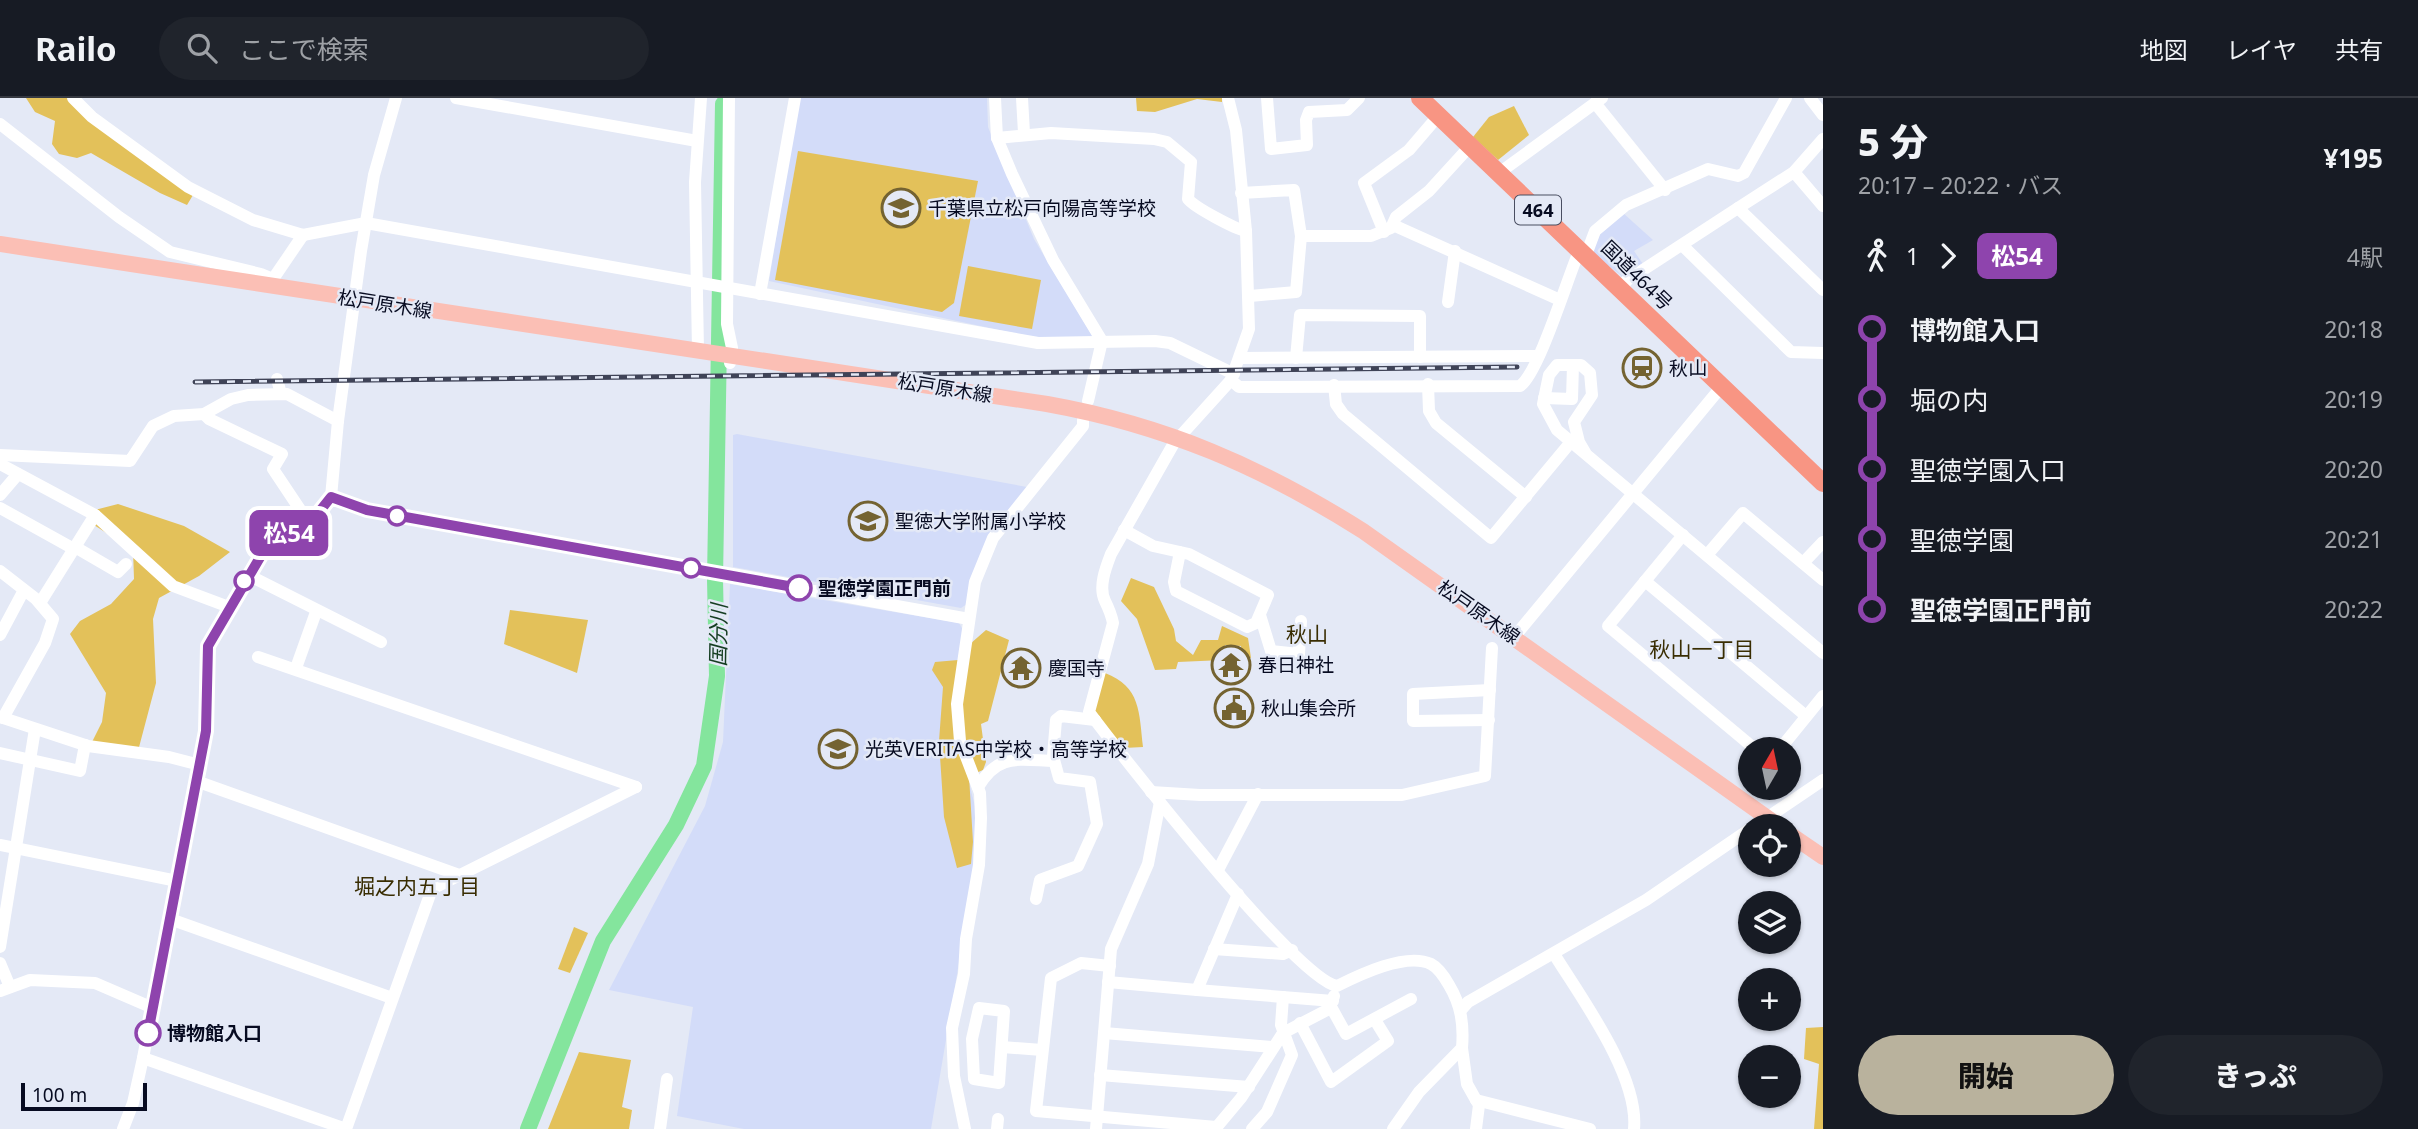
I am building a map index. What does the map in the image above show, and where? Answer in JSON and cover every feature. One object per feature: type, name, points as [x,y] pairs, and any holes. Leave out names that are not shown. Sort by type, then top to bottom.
[{"type":"highway","name":"国道464号","points":[[1420,98],[1623,289],[1823,484]]},
{"type":"main road","name":"松戸原木線","points":[[0,244],[273,283],[355,300],[698,351],[731,360],[1071,408],[1179,437],[1241,461],[1304,494],[1515,636],[1755,814]]},
{"type":"main road","points":[[1801,842],[1823,857]]},
{"type":"street","points":[[123,1129],[133,1103],[143,1058],[206,731],[208,646],[262,554],[307,520],[331,497],[338,421],[366,223],[382,142],[396,98]]},
{"type":"street","points":[[456,98],[697,141]]},
{"type":"street","points":[[698,351],[697,141],[701,98]]},
{"type":"street","points":[[729,98],[727,324],[731,360]]},
{"type":"street","points":[[760,294],[795,98]]},
{"type":"street","points":[[995,98],[997,138],[1053,260],[1102,341],[1088,401]]},
{"type":"street","points":[[1022,98],[1024,134]]},
{"type":"street","points":[[1228,98],[1236,130],[1250,296],[1249,329],[1233,377],[1179,437],[1111,554],[1104,576],[1104,600],[1111,610],[1113,623],[1089,712],[1155,797],[1238,894],[1318,978],[1337,986]]},
{"type":"street","points":[[1267,98],[1271,149],[1307,145],[1306,120],[1309,113],[1347,110],[1359,98]]},
{"type":"street","points":[[76,99],[92,117],[188,187],[253,220],[303,235],[366,223],[1038,343],[1170,343],[1233,377],[1239,387],[1428,384],[1520,386],[1537,356],[1560,300],[1595,231],[1626,205],[1708,169],[1738,176],[1744,173],[1786,98]]},
{"type":"street","points":[[1810,98],[1823,115]]},
{"type":"street","points":[[1499,173],[1595,101],[1665,190]]},
{"type":"street","points":[[1439,115],[1409,150],[1364,183],[1388,228],[1455,251],[1560,300]]},
{"type":"street","points":[[0,124],[119,218],[170,252],[273,283],[303,235]]},
{"type":"street","points":[[997,138],[1024,134],[1109,135],[1167,142],[1191,162],[1188,199],[1192,204],[1233,229],[1245,231]]},
{"type":"street","points":[[1623,289],[1626,281],[1794,172],[1823,139]]},
{"type":"street","points":[[1300,236],[1371,236],[1388,228],[1396,217],[1429,191],[1471,145]]},
{"type":"street","points":[[1794,172],[1823,206]]},
{"type":"street","points":[[1241,193],[1294,190],[1300,236],[1296,292],[1250,296]]},
{"type":"street","points":[[1738,208],[1823,290]]},
{"type":"street","points":[[1682,245],[1791,352],[1823,354]]},
{"type":"street","points":[[1448,302],[1455,251]]},
{"type":"street","points":[[1296,358],[1300,316],[1420,316],[1420,357]]},
{"type":"street","points":[[1240,358],[1537,356]]},
{"type":"street","points":[[1544,398],[1572,399],[1573,365]]},
{"type":"street","points":[[1549,419],[1564,422],[1574,418],[1590,399],[1592,390],[1588,369],[1573,365],[1553,368],[1544,398],[1544,410],[1549,419],[1570,443],[1632,491],[1823,653]]},
{"type":"street","points":[[277,379],[281,394]]},
{"type":"street","points":[[1428,384],[1429,411],[1436,423],[1526,497]]},
{"type":"street","points":[[1334,386],[1336,404],[1343,414],[1491,538],[1570,443]]},
{"type":"street","points":[[1515,636],[1632,491],[1722,386]]},
{"type":"street","points":[[0,455],[130,461],[153,426],[174,416],[204,414],[231,399],[247,395],[287,394],[338,421]]},
{"type":"street","points":[[204,414],[209,419],[282,454],[273,469],[307,520]]},
{"type":"street","points":[[1574,418],[1579,442],[1586,454]]},
{"type":"street","points":[[965,1129],[954,1076],[952,1028],[964,974],[966,939],[979,865],[978,787],[958,724],[975,582],[989,544],[1083,426],[1083,420]]},
{"type":"street","points":[[0,464],[94,515],[173,586],[229,607]]},
{"type":"street","points":[[0,495],[18,474]]},
{"type":"street","points":[[331,497],[367,510],[969,619]]},
{"type":"street","points":[[0,508],[118,572],[126,564]]},
{"type":"street","points":[[1707,555],[1743,513],[1823,580]]},
{"type":"street","points":[[40,603],[94,515]]},
{"type":"street","points":[[1124,530],[1153,546],[1180,552],[1189,554],[1268,595],[1256,623],[1247,627],[1176,591],[1174,582],[1180,552]]},
{"type":"street","points":[[1683,535],[1608,626],[1741,737]]},
{"type":"street","points":[[1803,563],[1823,542]]},
{"type":"street","points":[[0,571],[40,603],[53,619],[52,629],[1,718],[85,746],[169,757],[200,765]]},
{"type":"street","points":[[248,575],[316,612],[381,642]]},
{"type":"street","points":[[1645,581],[1806,716]]},
{"type":"street","points":[[0,635],[24,590]]},
{"type":"street","points":[[296,668],[316,612]]},
{"type":"street","points":[[1260,615],[1272,651],[1299,654],[1301,621]]},
{"type":"street","points":[[1155,797],[1416,794],[1445,783],[1485,776],[1492,648]]},
{"type":"street","points":[[143,1058],[346,1129],[432,889],[636,787],[258,657]]},
{"type":"street","points":[[1489,720],[1413,721],[1413,694],[1490,690]]},
{"type":"street","points":[[1789,737],[1823,696]]},
{"type":"street","points":[[1036,899],[1040,880],[1078,866],[1097,824],[1090,782],[1061,780],[1054,761],[1056,720],[1061,716],[1095,720]]},
{"type":"street","points":[[0,947],[35,729]]},
{"type":"street","points":[[0,752],[80,771],[85,746]]},
{"type":"street","points":[[978,787],[986,774],[1003,762],[1054,761]]},
{"type":"street","points":[[1778,814],[1823,779]]},
{"type":"street","points":[[197,781],[459,875]]},
{"type":"street","points":[[1218,870],[1258,794]]},
{"type":"street","points":[[1096,1123],[1113,943],[1147,864],[1155,797]]},
{"type":"street","points":[[1461,1010],[1473,999],[1646,900],[1738,837]]},
{"type":"street","points":[[0,845],[177,881]]},
{"type":"street","points":[[1197,989],[1238,894]]},
{"type":"street","points":[[170,919],[392,998]]},
{"type":"street","points":[[1214,949],[1283,954],[1292,950]]},
{"type":"street","points":[[1555,954],[1619,1067],[1634,1109],[1634,1129]]},
{"type":"street","points":[[1110,966],[1081,962],[1051,978],[1036,1111],[1096,1123],[1215,1128],[1248,1087],[1283,1032],[1331,1003],[1337,986],[1367,971],[1416,961],[1432,964],[1440,971],[1461,1010],[1467,1084],[1479,1105],[1476,1129]]},
{"type":"street","points":[[0,963],[5,989],[30,980],[95,983],[153,1008]]},
{"type":"street","points":[[1108,982],[1331,1003]]},
{"type":"street","points":[[1252,1129],[1267,1112],[1292,1055],[1281,1025],[1283,997]]},
{"type":"street","points":[[1331,1003],[1346,1034],[1411,999]]},
{"type":"street","points":[[979,1008],[1004,1011],[1002,1047],[999,1083],[974,1079],[972,1039],[979,1008]]},
{"type":"street","points":[[1300,1024],[1331,1082],[1388,1041],[1375,1020]]},
{"type":"street","points":[[1104,1033],[1273,1047]]},
{"type":"street","points":[[1002,1047],[1042,1050]]},
{"type":"street","points":[[1393,1129],[1419,1092],[1462,1048]]},
{"type":"street","points":[[1100,1075],[1248,1087]]},
{"type":"street","points":[[660,1129],[667,1079]]},
{"type":"street","points":[[1476,1100],[1585,1128]]},
{"type":"shaded area","points":[[26,98],[68,98],[193,195],[187,205],[160,193],[91,153],[77,158],[59,154],[52,144],[55,121],[35,112]]},
{"type":"shaded area","name":"千葉県立松戸向陽高等学校","points":[[799,98],[987,98],[988,127],[1034,239],[1093,337],[1037,338],[769,281]]},
{"type":"shaded area","points":[[1136,98],[1222,98],[1222,102],[1197,99],[1155,112],[1137,111]]},
{"type":"shaded area","points":[[1514,106],[1529,135],[1498,160],[1473,137],[1489,117]]},
{"type":"shaded area","points":[[798,151],[978,181],[954,303],[942,312],[775,280]]},
{"type":"shaded area","points":[[1623,213],[1653,240],[1634,251],[1645,267],[1623,277],[1592,253],[1601,232]]},
{"type":"shaded area","points":[[968,266],[1041,280],[1032,329],[959,316]]},
{"type":"shaded area","name":"聖徳大学附属小学校","points":[[733,435],[1027,487],[980,555],[967,604],[961,608],[733,567]]},
{"type":"shaded area","points":[[118,504],[184,526],[230,552],[199,576],[159,598],[153,619],[156,683],[138,751],[92,742],[102,722],[106,693],[70,634],[80,621],[111,604],[134,579],[133,550],[94,525],[87,512]]},
{"type":"shaded area","points":[[1131,578],[1154,587],[1174,629],[1176,641],[1193,655],[1201,640],[1218,640],[1222,626],[1248,638],[1251,658],[1242,657],[1241,646],[1225,645],[1223,660],[1178,662],[1176,669],[1155,670],[1137,619],[1121,601]]},
{"type":"shaded area","points":[[730,584],[959,623],[963,630],[966,771],[977,814],[974,873],[931,1129],[744,1129],[677,1116],[693,1007],[609,990],[705,806],[723,742]]},
{"type":"shaded area","points":[[510,610],[588,620],[577,673],[504,644]]},
{"type":"shaded area","points":[[986,630],[1009,640],[988,721],[981,724],[986,762],[983,770],[969,776],[973,842],[971,864],[957,868],[944,817],[939,741],[943,687],[932,670],[935,662],[958,660],[970,644]]},
{"type":"shaded area","points":[[1105,673],[1117,679],[1132,693],[1139,712],[1143,747],[1124,748],[1094,712]]},
{"type":"shaded area","points":[[574,927],[588,933],[570,973],[558,969]]},
{"type":"shaded area","points":[[1823,1027],[1823,1129],[1814,1129],[1819,1064],[1804,1059],[1806,1028]]},
{"type":"shaded area","points":[[579,1052],[631,1060],[622,1107],[632,1110],[629,1129],[548,1129]]},
{"type":"waterway","name":"国分川","points":[[528,1129],[603,941],[676,825],[704,766],[717,676],[715,579],[723,104]]},
{"type":"railway","points":[[195,382],[1517,367]]},
{"type":"bus line","name":"松54","points":[[148,1033],[206,731],[205,665],[208,646],[216,628],[262,554],[319,512],[331,497],[367,510],[799,588]]},
{"type":"place","name":"千葉県立松戸向陽高等学校","points":[[901,208]]},
{"type":"place","name":"秋山","points":[[1642,368]]},
{"type":"place","name":"聖徳大学附属小学校","points":[[868,521]]},
{"type":"place","name":"聖徳学園正門前","points":[[799,588]]},
{"type":"place","name":"春日神社","points":[[1231,665]]},
{"type":"place","name":"慶国寺","points":[[1021,668]]},
{"type":"place","name":"秋山集会所","points":[[1234,708]]},
{"type":"place","name":"光英VERITAS中学校・高等学校","points":[[838,749]]},
{"type":"place","name":"博物館入口","points":[[148,1033]]},
{"type":"district","name":"秋山","points":[[1307,634]]},
{"type":"district","name":"秋山一丁目","points":[[1702,649]]},
{"type":"district","name":"堀之内五丁目","points":[[417,886]]}]
